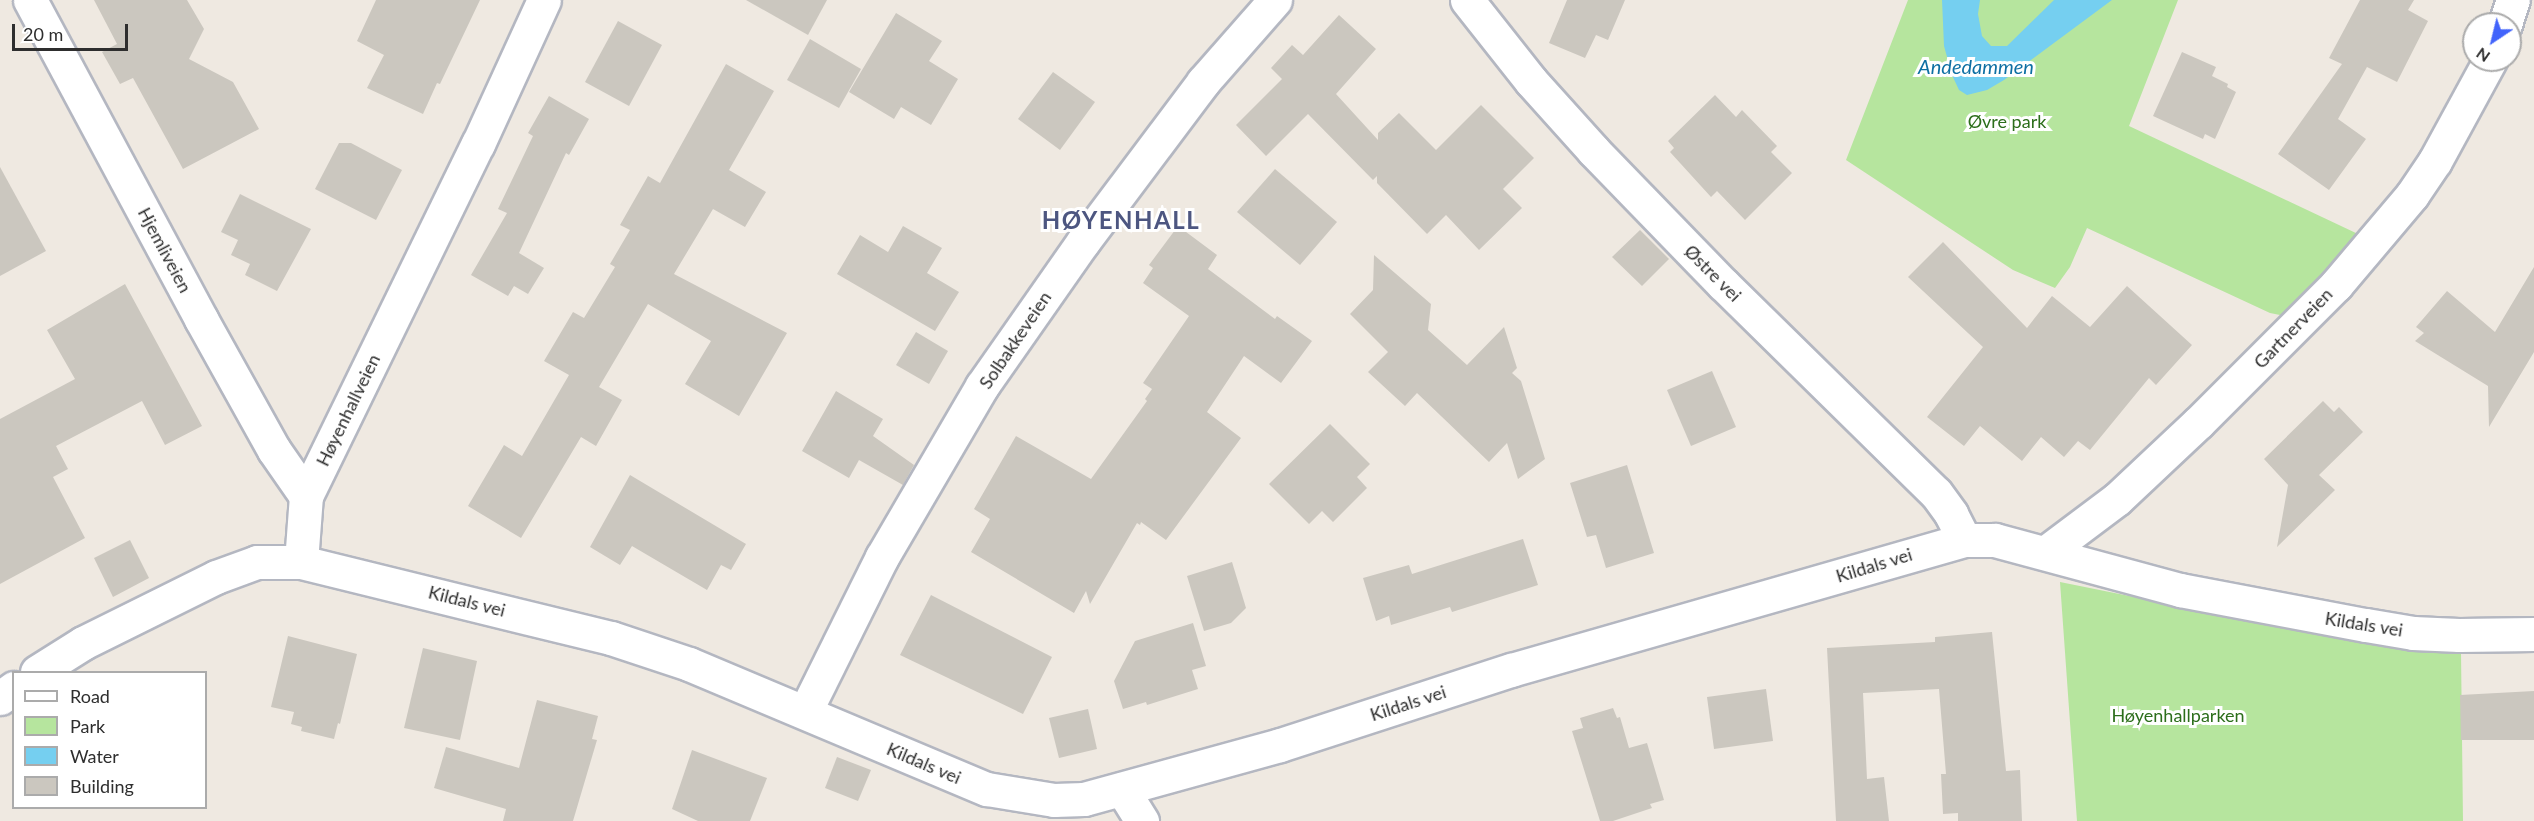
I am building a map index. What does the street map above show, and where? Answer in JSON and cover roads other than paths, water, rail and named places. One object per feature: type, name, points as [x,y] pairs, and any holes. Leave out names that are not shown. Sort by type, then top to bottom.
[{"type":"street","name":"Hjemliveien","points":[[30,0],[201,319],[274,450],[306,496]]},
{"type":"street","name":"Høyenhallveien","points":[[301,562],[306,496],[473,155],[544,0]]},
{"type":"street","name":"Solbakkeveien","points":[[805,712],[882,557],[982,386],[1083,242],[1203,82],[1275,0]]},
{"type":"street","name":"Østre vei","points":[[1467,0],[1531,81],[1594,151],[1740,301],[1936,493],[1952,514],[1964,540]]},
{"type":"street","name":"Gartnerveien","points":[[2045,553],[2134,483],[2305,318],[2336,285],[2412,195],[2435,161],[2483,72]]},
{"type":"street","name":"Kildals vei","points":[[301,562],[611,638],[689,664],[987,789],[1054,800],[1084,799],[1280,745],[1511,670],[1964,540],[1995,540],[2180,590],[2413,633],[2534,634]]},
{"type":"street","points":[[38,671],[84,643],[216,577],[257,562],[301,562]]},
{"type":"street","points":[[1122,789],[1142,821]]},
{"type":"water","name":"Andedammen","points":[[1942,0],[1980,0],[1978,14],[1982,36],[1991,46],[2007,46],[2054,0],[2112,0],[2004,80],[1987,90],[1967,95],[1959,90],[1944,46]]},
{"type":"district","name":"HØYENHALL","points":[[1121,220]]},
{"type":"park label","name":"Øvre park","points":[[2007,121]]},
{"type":"park label","name":"Høyenhallparken","points":[[2178,715]]}]
